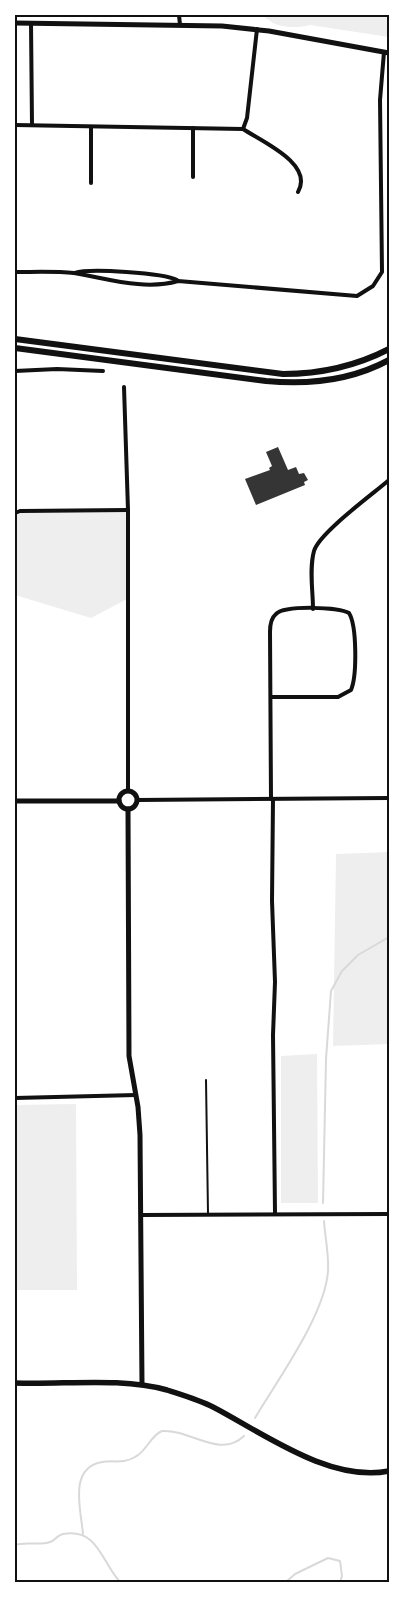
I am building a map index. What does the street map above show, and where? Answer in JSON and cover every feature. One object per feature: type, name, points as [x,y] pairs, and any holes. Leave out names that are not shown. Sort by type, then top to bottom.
[{"type":"highway","points":[[15,339],[283,374],[300,374],[337,369],[363,361],[389,349]]},
{"type":"highway","points":[[15,348],[298,383],[337,378],[368,369],[389,360]]},
{"type":"main road","points":[[15,1383],[142,1384],[190,1397],[212,1406],[314,1461],[361,1471],[389,1471]]},
{"type":"street","points":[[179,15],[180,25]]},
{"type":"street","points":[[15,23],[180,25],[257,29],[387,52],[380,100],[382,272],[373,286],[357,296],[178,281],[165,276],[141,274],[80,271],[73,273]]},
{"type":"street","points":[[31,23],[32,125]]},
{"type":"street","points":[[243,129],[247,118],[257,29]]},
{"type":"street","points":[[15,125],[243,129],[291,161],[298,168],[302,180],[298,192]]},
{"type":"street","points":[[91,127],[91,183]]},
{"type":"street","points":[[193,128],[193,177]]},
{"type":"street","points":[[15,272],[73,273],[112,281],[164,284],[178,281]]},
{"type":"street","points":[[15,370],[103,371]]},
{"type":"street","points":[[124,387],[128,510],[128,791]]},
{"type":"street","points":[[313,609],[312,561],[315,548],[329,531],[389,480]]},
{"type":"street","points":[[15,513],[20,511],[128,510]]},
{"type":"street","points":[[271,697],[338,698],[351,690],[354,680],[352,618],[349,613],[340,610],[285,610],[274,614],[272,620],[271,697],[272,901],[275,982],[273,1035],[275,1213]]},
{"type":"street","points":[[128,791],[135,794],[137,800],[135,806],[128,809],[121,806],[119,801],[121,795],[128,791]]},
{"type":"street","points":[[137,800],[389,798]]},
{"type":"street","points":[[15,801],[119,801]]},
{"type":"street","points":[[128,809],[129,1056],[136,1095],[140,1135],[142,1384]]},
{"type":"street","points":[[15,1098],[136,1095]]},
{"type":"street","points":[[141,1215],[389,1214]]},
{"type":"lane","points":[[206,1080],[208,1214]]},
{"type":"shaded area","points":[[259,15],[389,15],[389,37],[310,25],[286,27],[273,23]]},
{"type":"shaded area","points":[[128,510],[127,599],[91,618],[15,595],[15,513],[20,511]]},
{"type":"shaded area","points":[[389,852],[389,1044],[333,1046],[336,854]]},
{"type":"shaded area","points":[[317,1054],[318,1203],[281,1203],[281,1056]]},
{"type":"shaded area","points":[[76,1104],[77,1290],[15,1290],[15,1105]]},
{"type":"building","points":[[278,447],[288,470],[296,467],[299,474],[304,473],[308,480],[304,482],[305,485],[256,505],[245,479],[270,470],[269,468],[272,466],[266,452]]},
{"type":"waterway","points":[[323,1203],[326,1059],[331,991],[342,971],[358,955],[389,937]]},
{"type":"waterway","points":[[255,1418],[310,1327],[319,1307],[328,1271],[324,1221]]},
{"type":"waterway","points":[[83,1534],[79,1491],[84,1472],[91,1466],[102,1462],[122,1461],[135,1457],[143,1451],[154,1436],[162,1431],[183,1434],[215,1444],[225,1445],[235,1442],[244,1436]]},
{"type":"waterway","points":[[15,1545],[46,1543],[63,1534],[75,1533],[84,1536],[98,1548],[120,1582]]},
{"type":"waterway","points":[[286,1582],[295,1574],[328,1558],[340,1561],[342,1576],[340,1582]]}]
